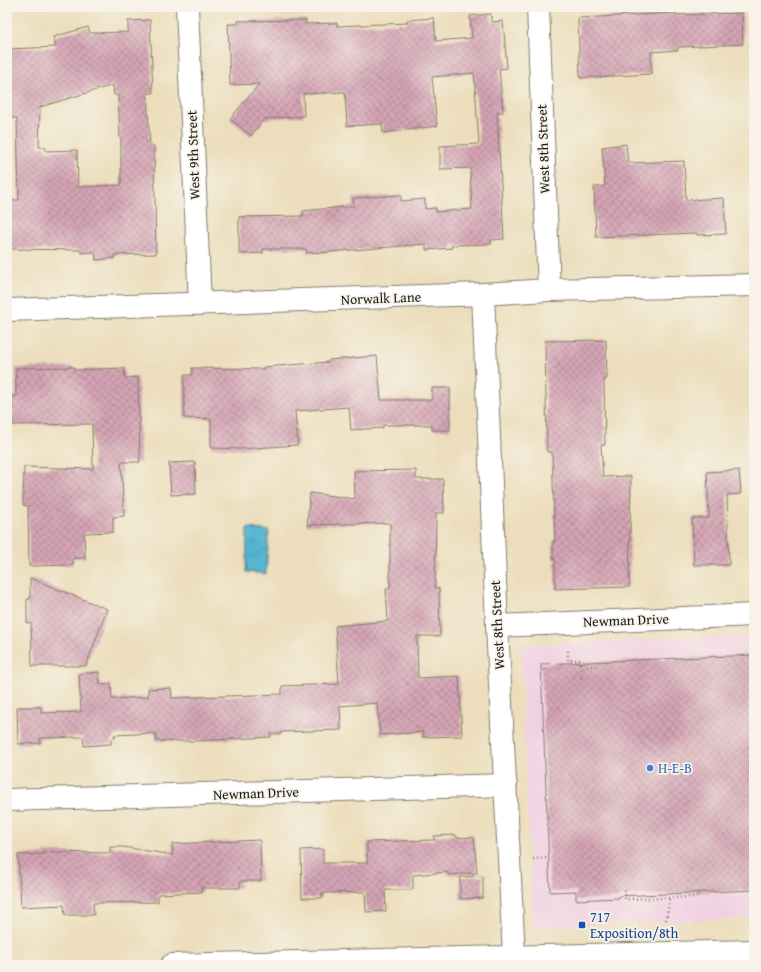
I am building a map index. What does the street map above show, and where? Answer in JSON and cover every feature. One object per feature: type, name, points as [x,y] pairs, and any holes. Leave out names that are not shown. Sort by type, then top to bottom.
[{"type":"street","name":"West 9th Street","points":[[187,7],[200,304]]},
{"type":"street","name":"West 8th Street","points":[[538,7],[549,290]]},
{"type":"street","name":"Norwalk Lane","points":[[7,310],[483,294],[549,290],[754,285]]},
{"type":"street","name":"West 8th Street","points":[[483,294],[497,626],[514,956]]},
{"type":"street","name":"Newman Drive","points":[[497,626],[754,615]]},
{"type":"street","name":"Newman Drive","points":[[7,800],[506,785]]},
{"type":"street","points":[[172,965],[754,951]]},
{"type":"path","points":[[568,650],[568,660],[580,660],[580,664]]},
{"type":"path","points":[[581,678],[581,667],[598,666]]},
{"type":"path","points":[[533,859],[548,858]]},
{"type":"path","points":[[625,890],[625,899],[698,897],[698,893]]},
{"type":"path","points":[[666,920],[670,897]]},
{"type":"shaded area","name":"H-E-B","points":[[754,635],[754,918],[532,927],[521,645]]},
{"type":"water","points":[[248,528],[269,531],[266,574],[246,572]]},
{"type":"building","points":[[676,13],[676,15],[742,13],[743,44],[678,47],[678,50],[651,52],[651,74],[580,78],[578,18]]},
{"type":"building","points":[[491,14],[491,22],[503,21],[507,68],[499,69],[503,112],[497,112],[504,239],[491,240],[491,244],[452,245],[452,248],[426,250],[426,244],[317,253],[307,253],[306,249],[263,249],[263,253],[239,254],[239,217],[303,216],[303,211],[354,206],[353,198],[401,195],[401,201],[425,199],[425,209],[436,208],[436,212],[472,209],[470,168],[440,169],[440,146],[479,144],[474,73],[432,77],[437,126],[383,133],[382,124],[347,126],[345,92],[303,94],[304,116],[264,119],[251,136],[230,119],[259,84],[230,85],[228,24],[238,24],[238,21],[306,20],[306,24],[337,23],[337,26],[407,23],[407,20],[434,18],[436,41],[472,38],[470,16]]},
{"type":"building","points":[[150,20],[153,93],[147,93],[150,146],[154,146],[156,254],[114,255],[115,258],[96,260],[95,252],[81,253],[81,250],[7,249],[7,200],[19,200],[17,118],[7,118],[7,49],[56,47],[53,37],[88,27],[90,33],[128,32],[128,21]],"holes":[[[113,85],[114,95],[118,95],[121,138],[121,185],[78,187],[77,150],[46,151],[45,147],[39,147],[40,107]]]},
{"type":"building","points":[[626,144],[628,163],[684,161],[686,200],[724,198],[726,234],[697,235],[696,233],[596,237],[594,187],[605,186],[602,147]]},
{"type":"building","points":[[606,340],[607,379],[604,379],[605,445],[601,445],[603,477],[631,476],[629,587],[555,589],[555,559],[553,559],[553,541],[555,541],[552,452],[547,452],[545,341]]},
{"type":"building","points":[[377,356],[381,400],[432,400],[432,388],[450,388],[450,430],[432,430],[432,425],[383,425],[383,428],[351,430],[349,407],[295,411],[298,445],[240,449],[211,448],[211,419],[184,418],[184,375],[192,375],[192,368],[264,369],[264,367],[329,362],[329,360]]},
{"type":"building","points":[[74,367],[74,370],[124,368],[125,378],[138,377],[140,462],[121,462],[124,516],[113,517],[113,532],[84,533],[85,558],[73,558],[73,565],[29,566],[28,506],[23,505],[24,467],[93,469],[92,424],[13,425],[12,396],[16,396],[16,368]]},
{"type":"building","points":[[195,462],[196,494],[171,495],[169,463]]},
{"type":"building","points":[[416,470],[416,479],[443,479],[444,513],[436,513],[435,588],[439,588],[440,636],[417,636],[418,678],[459,676],[462,736],[423,737],[423,732],[380,735],[377,703],[340,706],[341,730],[281,732],[281,734],[270,734],[271,737],[196,741],[156,741],[156,733],[114,735],[115,738],[111,739],[111,744],[84,746],[83,737],[40,738],[40,743],[18,744],[17,707],[41,707],[41,713],[81,712],[79,674],[99,672],[100,685],[111,684],[112,699],[148,697],[148,689],[171,688],[172,698],[282,694],[282,686],[339,684],[335,626],[388,621],[386,589],[390,589],[390,523],[307,525],[310,493],[355,499],[354,471]]},
{"type":"building","points":[[739,470],[741,494],[727,495],[729,565],[694,565],[692,518],[709,518],[707,472]]},
{"type":"building","points":[[30,578],[107,609],[86,666],[32,666],[31,623],[27,623],[27,599],[30,599]]},
{"type":"building","name":"H-E-B","points":[[754,655],[754,890],[619,896],[619,898],[576,900],[576,891],[550,892],[541,664]]},
{"type":"building","points":[[456,835],[457,838],[474,837],[477,873],[448,875],[448,872],[413,875],[413,890],[385,890],[386,911],[366,912],[365,892],[322,893],[322,898],[302,898],[301,850],[323,849],[323,863],[367,863],[367,842],[434,840],[434,836]]},
{"type":"building","points":[[260,840],[261,881],[240,881],[240,888],[201,888],[202,892],[158,894],[158,902],[93,903],[94,915],[65,915],[64,905],[21,907],[18,855],[45,854],[44,852],[110,853],[110,847],[123,847],[173,855],[172,844]]},
{"type":"building","points":[[483,876],[483,898],[460,899],[460,877]]},
{"type":"place","name":"H-E-B","points":[[650,768]]},
{"type":"place","name":"717 Exposition/8th","points":[[582,925]]}]
